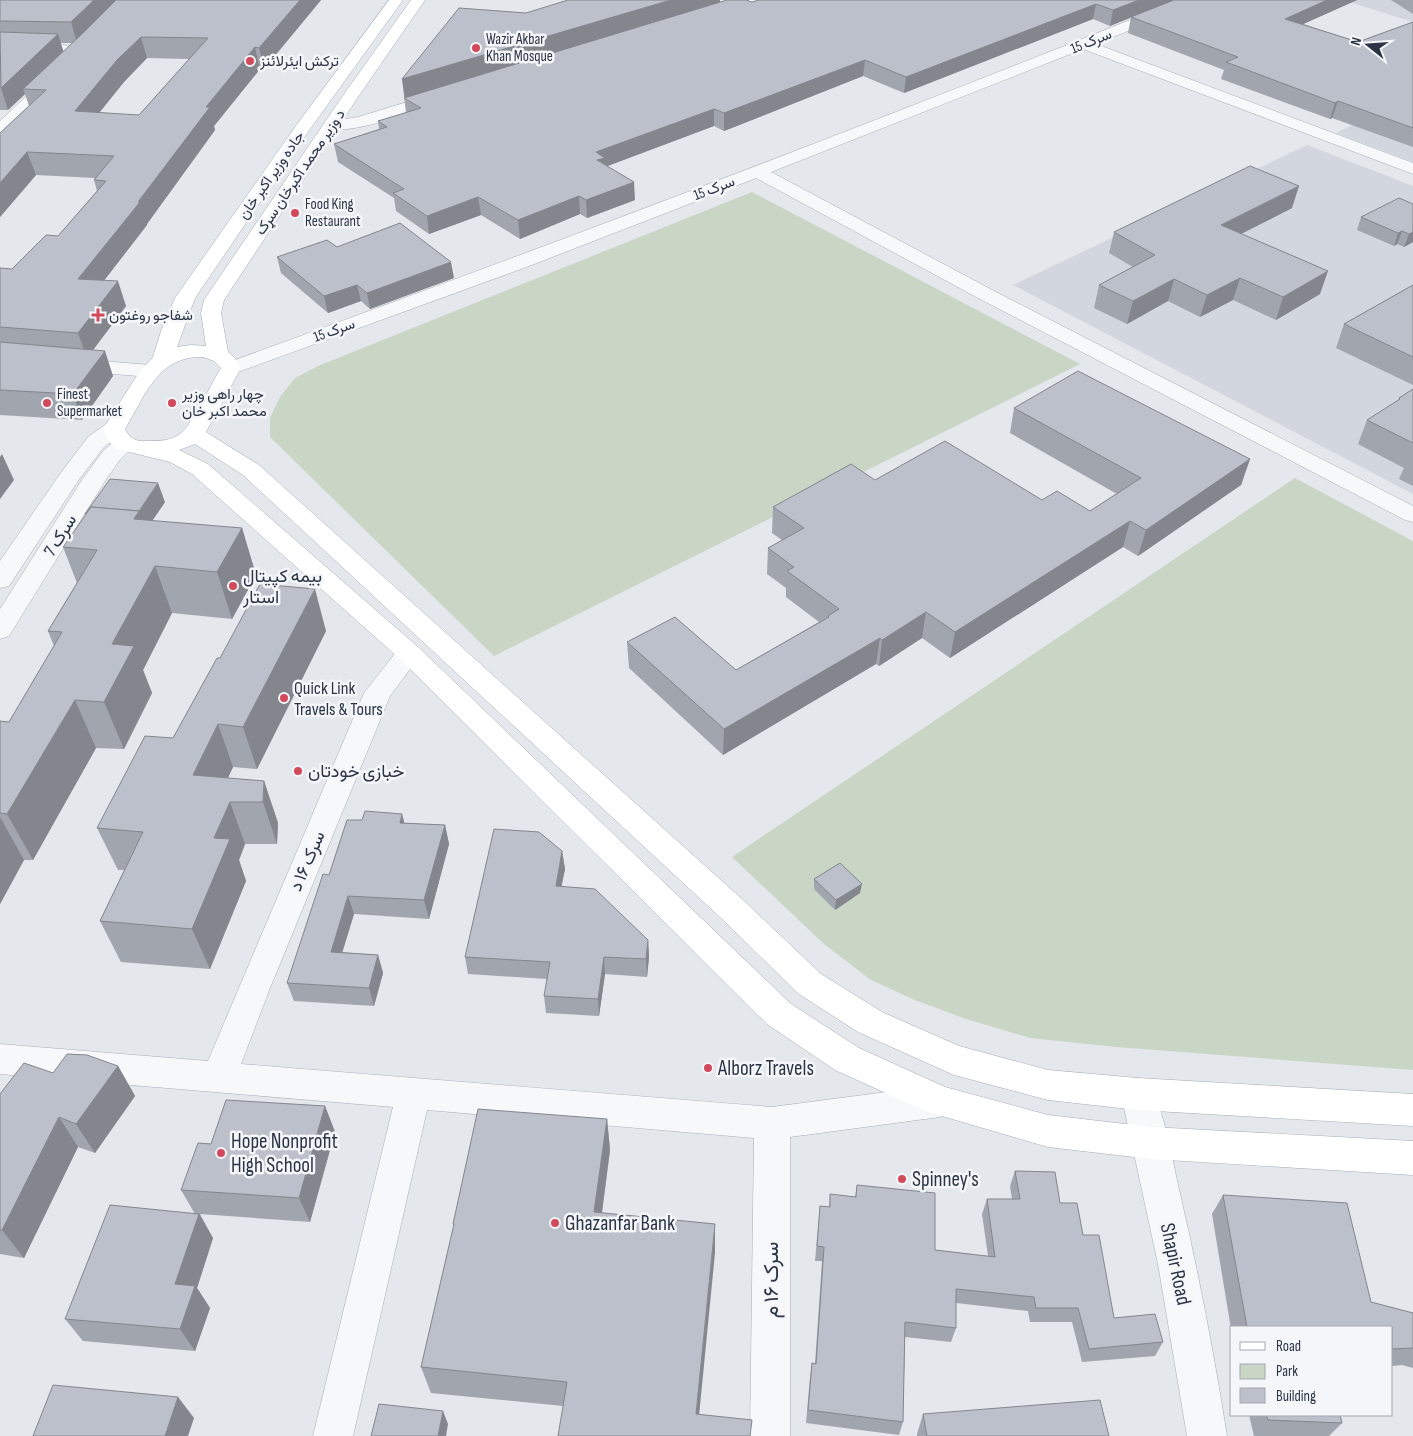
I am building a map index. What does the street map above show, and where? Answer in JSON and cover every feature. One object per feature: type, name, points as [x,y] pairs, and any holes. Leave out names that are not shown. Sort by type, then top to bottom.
[{"type":"main road","name":"جاده وزیر اکبر خان","points":[[127,440],[185,298],[304,126],[396,0]]},
{"type":"main road","name":"د وزیر محمد اکبرخان سړک","points":[[224,361],[210,313],[214,300],[331,125],[418,0]]},
{"type":"main road","points":[[127,440],[172,447],[187,440],[194,434],[224,361],[204,351],[187,352],[157,365]]},
{"type":"main road","points":[[194,434],[251,470],[779,1014],[847,1059],[940,1101],[1048,1131],[1151,1143],[1413,1158]]},
{"type":"main road","points":[[127,440],[178,457],[200,469],[421,646],[818,989],[870,1022],[954,1060],[1048,1085],[1138,1094],[1413,1110]]},
{"type":"street","points":[[700,18],[757,0]]},
{"type":"street","name":"سرک 15","points":[[224,361],[517,264],[757,172],[1192,0]]},
{"type":"street","points":[[1082,44],[1413,169]]},
{"type":"street","points":[[0,47],[87,46],[0,130]]},
{"type":"street","points":[[331,125],[360,122],[452,93]]},
{"type":"street","points":[[349,99],[366,106],[394,111]]},
{"type":"street","points":[[757,172],[987,295],[1413,515]]},
{"type":"street","points":[[0,359],[157,365]]},
{"type":"street","name":"سرک 7","points":[[0,580],[71,474],[96,442],[127,440]]},
{"type":"street","name":"سرک 7","points":[[0,630],[94,480],[111,456],[127,440]]},
{"type":"street","name":"سرک ۱۶ د","points":[[219,1077],[254,988],[378,693],[421,646]]},
{"type":"street","points":[[0,1059],[413,1095],[772,1123],[940,1101]]},
{"type":"street","points":[[22,1092],[45,1063]]},
{"type":"street","name":"Shapir Road","points":[[1138,1094],[1151,1143],[1193,1344],[1207,1436]]},
{"type":"street","points":[[333,1436],[413,1095]]},
{"type":"street","name":"سرک ۱۶ م","points":[[770,1436],[772,1123]]},
{"type":"shaded area","points":[[1343,0],[1413,0],[1413,22]]},
{"type":"shaded area","points":[[1413,95],[1413,162],[1336,133]]},
{"type":"shaded area","points":[[1307,145],[1413,186],[1413,494],[1013,285]]},
{"type":"green space","points":[[752,192],[1080,364],[494,656],[270,437],[270,418],[280,397],[295,378],[318,366]]},
{"type":"green space","points":[[1295,478],[1413,541],[1413,1070],[1116,1047],[1030,1038],[966,1019],[915,1000],[871,980],[824,944],[732,857]]},
{"type":"building","points":[[0,0],[94,0],[71,22],[0,21]]},
{"type":"building","points":[[116,0],[300,0],[259,48],[255,47],[206,107],[210,107],[138,202],[140,202],[78,279],[118,281],[78,333],[0,327],[0,268],[12,269],[46,235],[58,236],[106,181],[94,180],[114,156],[27,152],[0,183],[0,133],[46,90],[23,89]],"holes":[[[141,37],[208,38],[139,115],[75,111],[117,60]]]},
{"type":"building","points":[[568,0],[671,0],[402,79],[459,8],[526,13]]},
{"type":"building","points":[[727,0],[746,0],[752,2],[759,0],[1139,0],[1113,10],[1096,4],[906,77],[865,60],[724,113],[714,109],[596,152],[605,158],[597,160],[634,182],[586,200],[579,196],[518,220],[478,197],[427,216],[393,193],[404,189],[334,144],[387,127],[378,121],[421,108],[404,98]]},
{"type":"building","points":[[1174,0],[1327,0],[1285,19],[1358,42],[1413,22],[1413,128],[1338,101],[1335,103],[1226,62],[1238,57],[1131,17]]},
{"type":"building","points":[[0,32],[58,34],[1,88]]},
{"type":"building","points":[[1250,166],[1299,186],[1221,225],[1328,271],[1283,297],[1240,278],[1207,295],[1174,279],[1133,301],[1099,285],[1155,255],[1114,232]]},
{"type":"building","points":[[1399,198],[1413,204],[1413,232],[1409,234],[1402,231],[1398,233],[1361,217]]},
{"type":"building","points":[[400,223],[451,262],[367,293],[357,285],[324,296],[277,257],[327,240],[337,247]]},
{"type":"building","points":[[1413,285],[1413,357],[1344,324]]},
{"type":"building","points":[[0,342],[105,351],[73,394],[0,390]]},
{"type":"building","points":[[1078,371],[1250,459],[1146,530],[1130,521],[955,632],[926,612],[882,640],[880,638],[724,729],[627,642],[675,617],[736,670],[829,617],[839,609],[787,571],[794,567],[768,548],[804,528],[773,507],[851,464],[875,480],[945,441],[1042,500],[1057,491],[1090,511],[1141,478],[1014,408]]},
{"type":"building","points":[[1413,389],[1413,443],[1367,420],[1400,399]]},
{"type":"building","points":[[110,479],[158,483],[139,511],[91,507],[85,514]]},
{"type":"building","points":[[91,507],[139,511],[134,519],[242,528],[217,572],[155,566],[112,644],[134,646],[104,702],[75,700],[7,814],[0,813],[0,721],[9,722],[62,632],[48,631],[97,550],[63,547]]},
{"type":"building","points":[[260,584],[315,589],[243,727],[218,724],[193,775],[264,781],[263,802],[230,802],[214,838],[230,839],[192,929],[100,921],[143,832],[97,828],[145,736],[173,738],[217,658],[220,658]]},
{"type":"building","points":[[365,811],[402,814],[400,823],[445,825],[424,900],[348,896],[331,952],[378,955],[369,988],[287,983],[323,874],[329,875],[347,820],[362,820]]},
{"type":"building","points":[[494,829],[539,832],[562,851],[556,886],[595,889],[648,940],[646,959],[604,957],[598,999],[544,996],[550,962],[465,957]]},
{"type":"building","points":[[840,863],[862,884],[836,900],[814,879]]},
{"type":"building","points":[[67,1054],[87,1055],[118,1066],[76,1124],[59,1117],[2,1230],[0,1230],[0,1094],[24,1063],[53,1073]]},
{"type":"building","points":[[226,1100],[325,1106],[299,1198],[181,1190],[198,1143],[211,1144]]},
{"type":"building","points":[[478,1109],[607,1119],[594,1212],[715,1224],[696,1414],[752,1420],[750,1436],[558,1436],[567,1382],[421,1367]]},
{"type":"building","points":[[1015,1171],[1055,1172],[1060,1203],[1077,1203],[1083,1235],[1099,1235],[1114,1318],[1155,1314],[1163,1342],[1089,1349],[1078,1308],[1036,1308],[1034,1297],[956,1289],[956,1328],[905,1322],[903,1422],[808,1410],[812,1363],[816,1364],[824,1247],[817,1246],[820,1206],[830,1207],[830,1194],[856,1197],[857,1185],[935,1193],[935,1250],[995,1257],[987,1199],[1020,1199]]},
{"type":"building","points":[[1223,1195],[1347,1203],[1371,1302],[1413,1313],[1413,1348],[1393,1349],[1393,1326],[1247,1326]]},
{"type":"building","points":[[110,1205],[199,1214],[175,1284],[195,1286],[180,1329],[65,1319]]},
{"type":"building","points":[[53,1385],[178,1397],[165,1436],[33,1436]]},
{"type":"building","points":[[1100,1400],[1109,1436],[927,1436],[923,1414]]},
{"type":"building","points":[[379,1404],[443,1411],[438,1436],[371,1436]]},
{"type":"building","points":[[1266,1416],[1340,1416],[1342,1423],[1268,1420]]},
{"type":"place","name":"Wazir Akbar Khan Mosque","points":[[476,48]]},
{"type":"place","name":"ترکش ایئرلائنز","points":[[250,61]]},
{"type":"place","name":"Food King Restaurant","points":[[295,213]]},
{"type":"place","name":"شفاجو روغتون","points":[[98,315]]},
{"type":"place","name":"Finest Supermarket","points":[[47,403]]},
{"type":"place","name":"چهار راهی وزیر محمد اکبر خان","points":[[172,403]]},
{"type":"place","name":"بیمه کپیتال استار","points":[[233,586]]},
{"type":"place","name":"Quick Link Travels & Tours","points":[[284,698]]},
{"type":"place","name":"خبازی خودتان","points":[[298,771]]},
{"type":"place","name":"Alborz Travels","points":[[708,1068]]},
{"type":"place","name":"Hope Nonprofit High School","points":[[221,1153]]},
{"type":"place","name":"Spinney's","points":[[902,1179]]},
{"type":"place","name":"Ghazanfar Bank","points":[[555,1223]]}]
